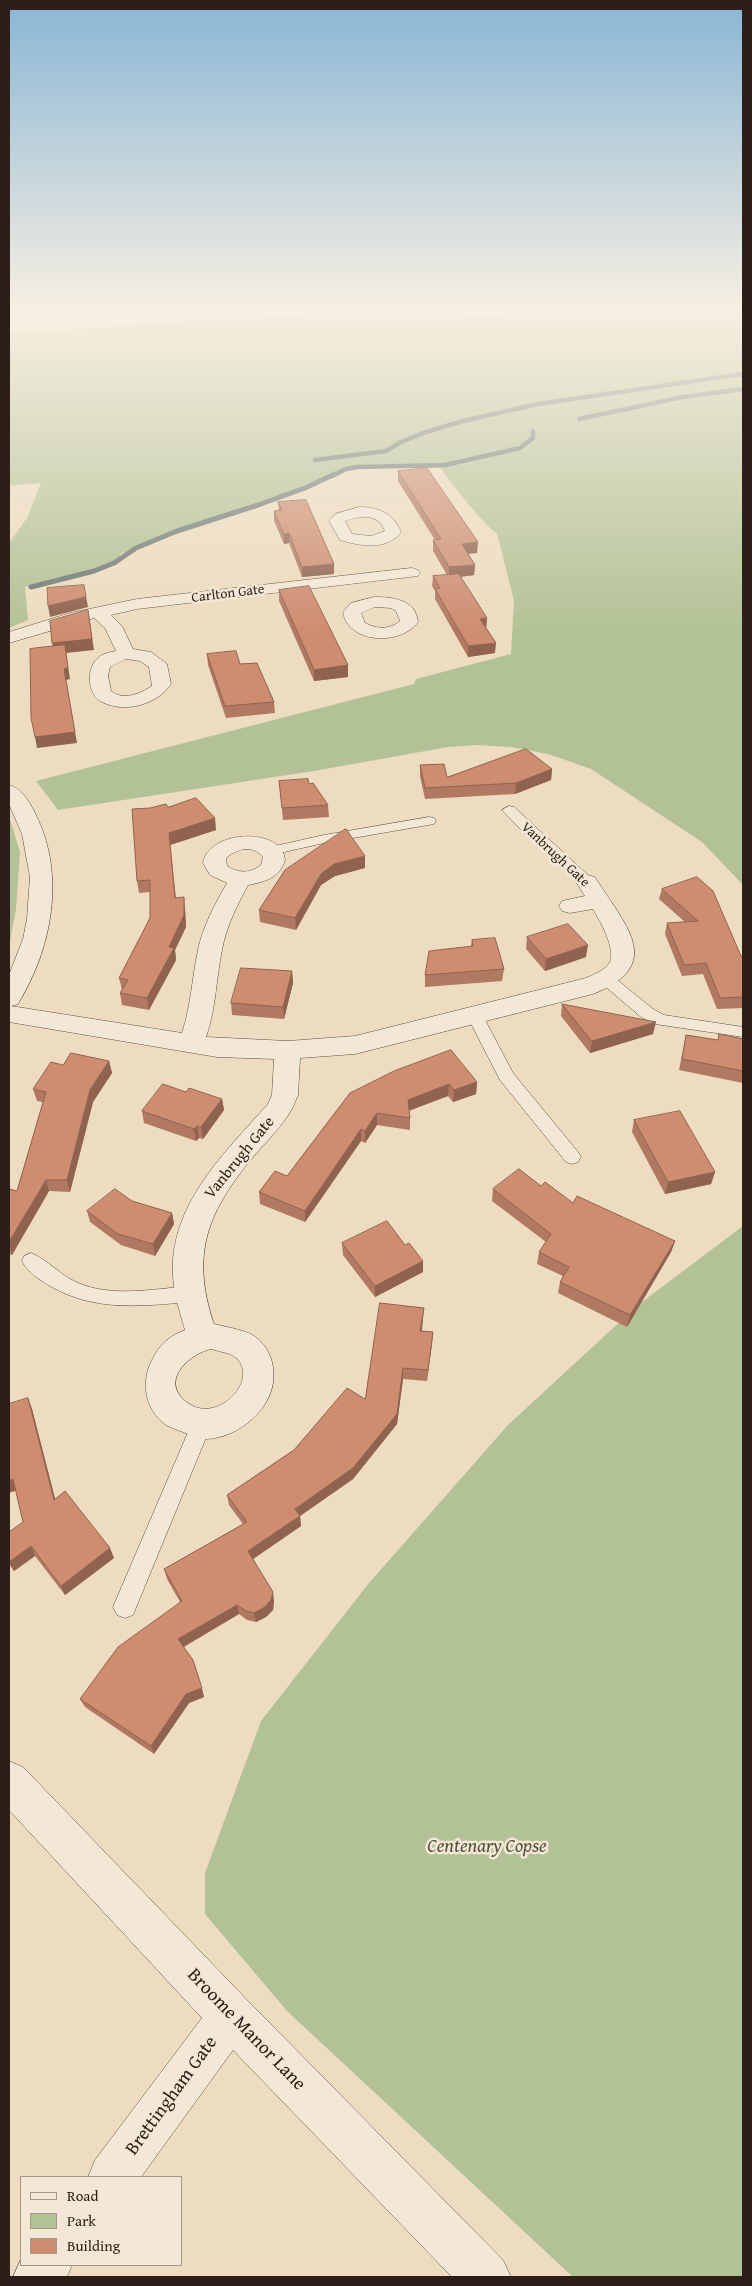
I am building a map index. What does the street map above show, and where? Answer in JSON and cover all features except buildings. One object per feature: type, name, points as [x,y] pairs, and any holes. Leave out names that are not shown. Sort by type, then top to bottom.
[{"type":"street","points":[[373,540],[386,564]]},
{"type":"street","name":"Carlton Gate","points":[[9,638],[46,625],[137,604],[359,579],[386,564],[412,573]]},
{"type":"street","points":[[359,579],[374,602]]},
{"type":"street","points":[[97,612],[113,626],[126,654]]},
{"type":"street","points":[[9,791],[29,821],[37,846],[42,873],[42,902],[38,933],[27,962],[9,998]]},
{"type":"street","points":[[248,842],[265,847],[271,851],[274,863],[271,869],[255,877],[240,879],[226,876],[214,867],[213,861],[221,850],[228,846],[248,842]]},
{"type":"street","points":[[191,1044],[201,1018],[210,950],[215,933],[240,879]]},
{"type":"street","name":"Vanbrugh Gate","points":[[9,1014],[191,1044],[234,1049],[288,1050],[355,1045],[584,988],[605,978],[614,972],[622,962],[622,952],[613,926],[593,892],[570,906]]},
{"type":"street","name":"Vanbrugh Gate","points":[[203,1338],[190,1294],[187,1266],[193,1228],[210,1191],[279,1109],[285,1096],[288,1050]]},
{"type":"street","points":[[203,1338],[227,1338],[240,1343],[251,1352],[258,1364],[260,1377],[257,1391],[254,1397],[238,1414],[223,1421],[202,1423],[181,1417],[170,1410],[163,1400],[160,1376],[164,1364],[183,1345],[203,1338]]},
{"type":"street","name":"Broome Manor Lane","points":[[9,1781],[231,2016],[486,2277]]},
{"type":"street","name":"Brettingham Gate","points":[[113,2176],[231,2016]]},
{"type":"street","points":[[38,2277],[46,2266]]},
{"type":"lane","name":"Vanbrugh Gate","points":[[509,810],[525,828],[557,854],[593,892]]},
{"type":"lane","points":[[271,851],[324,839],[429,821]]},
{"type":"lane","points":[[605,978],[647,1014],[661,1020],[743,1032]]},
{"type":"lane","points":[[475,1016],[506,1076],[572,1157]]},
{"type":"lane","points":[[31,1261],[47,1276],[78,1293],[96,1298],[126,1299],[190,1294]]},
{"type":"lane","points":[[125,1607],[202,1423]]},
{"type":"green space","points":[[9,418],[743,418],[743,885],[702,842],[591,769],[548,754],[511,747],[477,745],[448,747],[314,771],[58,810],[36,781],[414,684],[416,679],[511,654],[514,601],[497,533],[476,513],[441,468],[347,467],[285,495],[120,554],[121,562],[72,578],[25,587],[28,620],[9,628],[9,543],[27,518],[41,483],[9,486]]},
{"type":"green space","points":[[9,816],[20,852],[16,909],[9,946]]},
{"type":"green space","name":"Centenary Copse","points":[[743,1226],[743,2277],[573,2277],[287,2011],[205,1914],[205,1873],[261,1721],[369,1583],[508,1425],[638,1305]]},
{"type":"waterway","points":[[315,460],[386,451],[401,442],[426,432],[478,418]]},
{"type":"waterway","points":[[579,419],[585,418]]},
{"type":"waterway","points":[[332,476],[346,469],[358,467],[445,465],[520,448],[533,438],[533,431]]},
{"type":"waterway","points":[[31,587],[94,571],[114,563],[136,548],[177,531],[258,505],[305,488],[335,474]]}]
